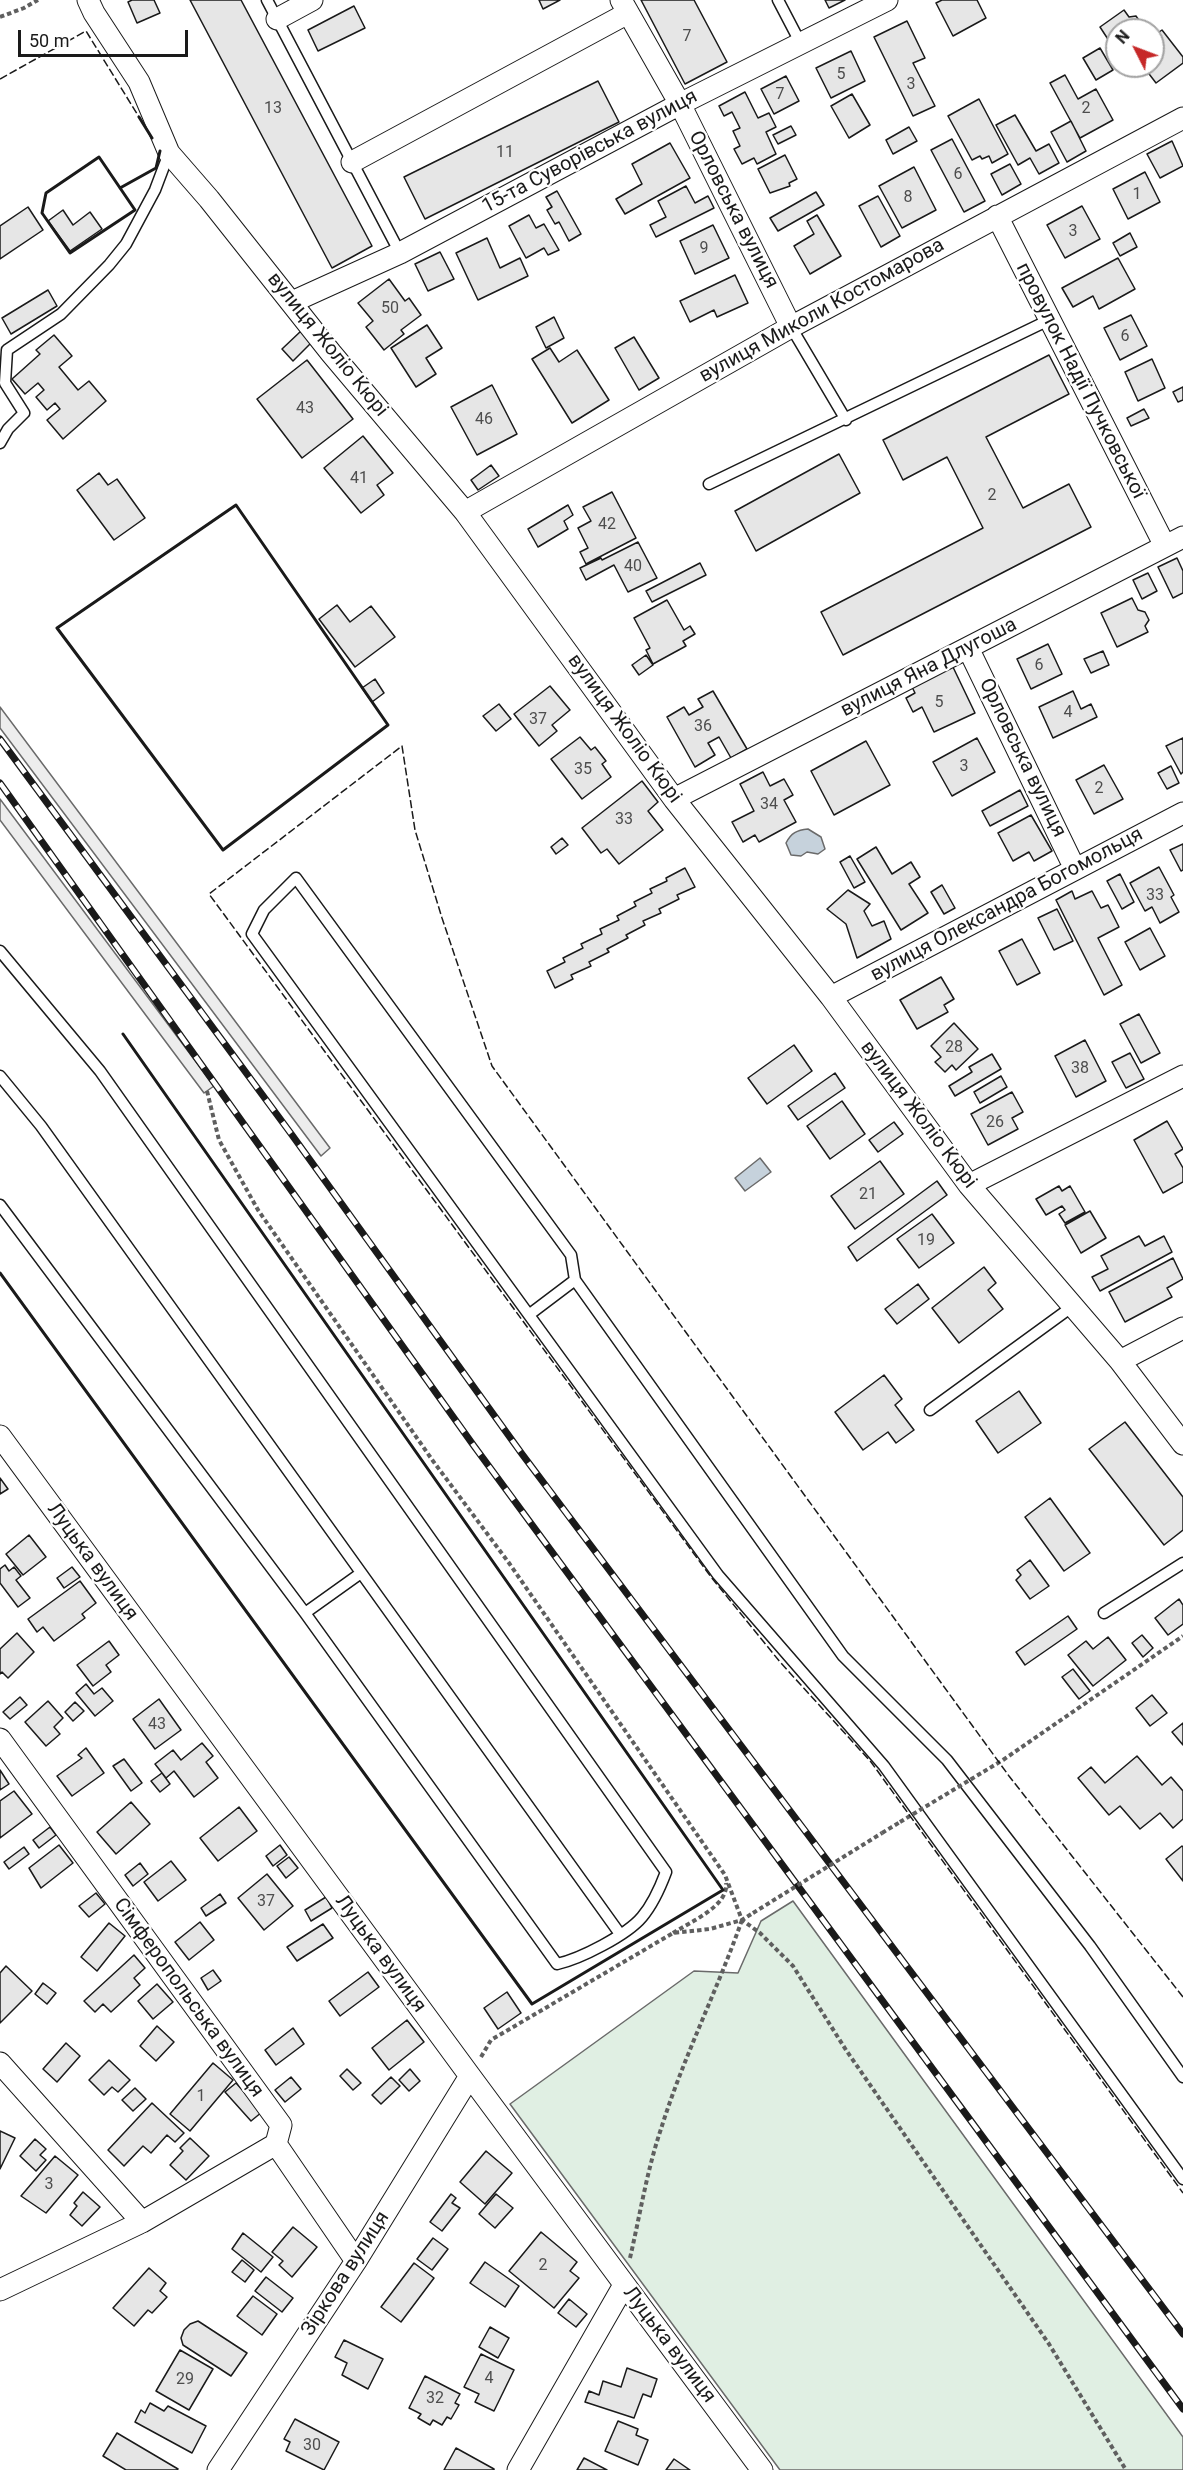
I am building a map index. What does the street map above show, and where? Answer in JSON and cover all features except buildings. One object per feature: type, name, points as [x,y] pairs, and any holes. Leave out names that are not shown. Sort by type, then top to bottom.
[{"type":"street","name":"вулиця Жоліо Кюрі","points":[[88,0],[139,82],[170,153],[331,353],[465,512],[674,799],[831,997],[969,1185],[1120,1361],[1183,1444]]},
{"type":"street","points":[[272,9],[312,0]]},
{"type":"street","name":"15-та Суворівська вулиця","points":[[292,302],[400,253],[680,104],[887,0]]},
{"type":"street","points":[[352,162],[625,6]]},
{"type":"street","name":"Орловська вулиця","points":[[625,6],[680,104],[791,327]]},
{"type":"street","name":"вулиця Миколи Костомарова","points":[[465,512],[791,327],[1183,118]]},
{"type":"street","name":"провулок Надії Пучковської","points":[[997,216],[1049,321],[1174,542]]},
{"type":"street","name":"вулиця Яна Длугоша","points":[[674,799],[1174,542]]},
{"type":"street","name":"Орловська вулиця","points":[[968,648],[1075,869]]},
{"type":"street","name":"вулиця Олександра Богомольця","points":[[831,997],[1183,813]]},
{"type":"street","points":[[969,1185],[1183,1076]]},
{"type":"street","points":[[1120,1361],[1183,1328]]},
{"type":"street","name":"Луцька вулиця","points":[[0,1436],[762,2470]]},
{"type":"street","name":"Сімферопольська вулиця","points":[[0,1739],[281,2125],[276,2144]]},
{"type":"street","points":[[0,2063],[142,2222]]},
{"type":"street","name":"Зіркова вулиця","points":[[218,2470],[356,2261],[470,2076]]},
{"type":"street","points":[[0,2290],[142,2222],[276,2144],[356,2261]]},
{"type":"street","points":[[518,2470],[624,2285]]},
{"type":"lane","points":[[778,0],[801,44]]},
{"type":"lane","points":[[272,9],[400,253]]},
{"type":"lane","points":[[0,443],[8,429],[24,413],[5,383],[7,350],[62,314],[110,265],[126,244],[155,190],[170,153]]},
{"type":"lane","points":[[710,484],[1049,321]]},
{"type":"lane","points":[[791,327],[846,420]]},
{"type":"lane","points":[[1183,2077],[1090,1946],[947,1760],[843,1656],[575,1280],[571,1255],[296,878],[264,910],[252,934],[718,1575],[884,1766],[1183,2179]]},
{"type":"lane","points":[[0,951],[100,1071],[666,1872],[657,1894],[642,1918],[577,1960],[557,1964],[305,1613],[0,1204]]},
{"type":"lane","points":[[0,1076],[41,1126],[620,1934]]},
{"type":"lane","points":[[530,1314],[575,1280]]},
{"type":"lane","points":[[930,1410],[1072,1306]]},
{"type":"lane","points":[[1104,1613],[1183,1563]]},
{"type":"lane","points":[[305,1613],[362,1573]]},
{"type":"path","points":[[0,17],[38,0]]},
{"type":"path","points":[[207,1091],[219,1140],[258,1210],[433,1461],[509,1563],[725,1875],[742,1920],[760,1933],[794,1966],[846,2050],[1049,2344],[1126,2470]]},
{"type":"path","points":[[673,1933],[710,1929],[742,1920],[1018,1750],[1183,1635]]},
{"type":"path","points":[[470,2076],[491,2040],[715,1906],[727,1890],[725,1875]]},
{"type":"path","points":[[624,2285],[660,2130],[683,2066],[720,1980],[742,1920]]},
{"type":"green space","points":[[793,1901],[1183,2437],[1183,2470],[780,2470],[510,2104],[694,1971],[738,1973],[761,1921]]},
{"type":"shaded area","points":[[0,707],[330,1148],[321,1156],[0,728]]},
{"type":"shaded area","points":[[0,799],[214,1086],[204,1093],[0,820]]},
{"type":"shaded area","points":[[808,829],[821,837],[825,849],[818,854],[807,852],[801,856],[791,855],[786,843],[795,833]]},
{"type":"shaded area","points":[[760,1158],[771,1172],[745,1191],[735,1178]]},
{"type":"railway","points":[[0,739],[292,1135],[522,1454],[1183,2334]]},
{"type":"railway","points":[[0,783],[474,1446],[1183,2409]]},
{"type":"fence","points":[[0,79],[86,31],[139,117]]},
{"type":"fence","points":[[1183,1997],[1009,1776],[492,1066],[415,830],[402,746],[209,894],[711,1577],[780,1662],[871,1762],[1183,2193]]},
{"type":"wall","points":[[139,117],[152,138]]},
{"type":"wall","points":[[120,188],[156,168],[160,151]]},
{"type":"wall","points":[[99,157],[135,210],[70,253],[42,213],[46,193],[99,157]]},
{"type":"wall","points":[[236,505],[388,725],[223,850],[57,628],[236,505]]},
{"type":"wall","points":[[0,1273],[532,2004],[723,1890],[123,1034]]}]
